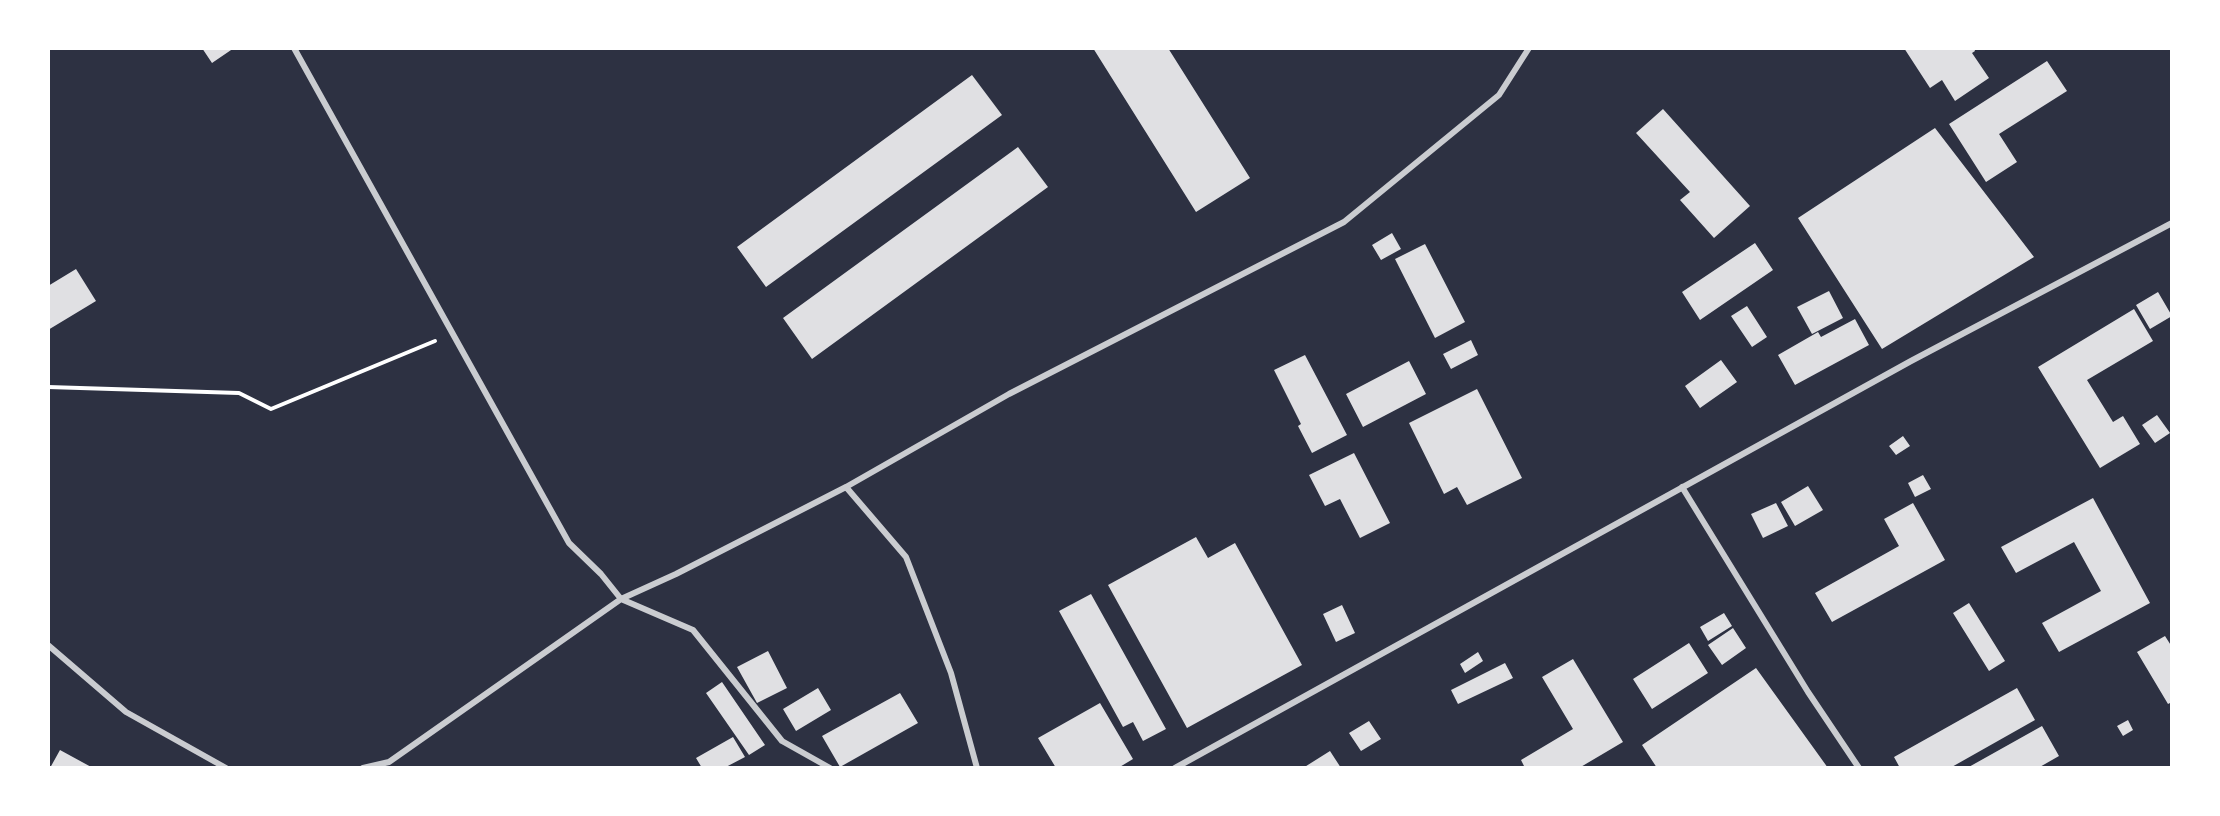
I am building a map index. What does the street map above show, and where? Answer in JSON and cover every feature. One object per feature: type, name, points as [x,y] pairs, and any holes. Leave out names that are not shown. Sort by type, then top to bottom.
[{"type":"street","points":[[294,48],[569,543],[601,574],[621,599],[693,630],[782,741],[830,768]]},
{"type":"street","points":[[363,768],[389,762],[621,599],[676,574],[846,487],[1009,394],[1344,222],[1499,95],[1529,48]]},
{"type":"street","points":[[1175,768],[1911,361],[2171,225]]},
{"type":"street","points":[[846,487],[906,556],[951,673],[977,768]]},
{"type":"street","points":[[1682,487],[1808,692],[1859,768]]},
{"type":"street","points":[[48,645],[126,712],[226,768]]},
{"type":"path","points":[[48,387],[239,393],[271,409],[453,333]]},
{"type":"building","points":[[202,48],[234,48],[212,63]]},
{"type":"building","points":[[1093,48],[1168,48],[1250,178],[1196,212]]},
{"type":"building","points":[[1904,48],[1974,48],[1975,51],[1972,53],[1989,78],[1955,101],[1942,80],[1930,88]]},
{"type":"building","points":[[2047,61],[2067,91],[1999,134],[2017,162],[1986,182],[1949,124]]},
{"type":"building","points":[[972,75],[1002,115],[766,287],[737,247]]},
{"type":"building","points":[[1663,109],[1750,206],[1714,238],[1680,200],[1690,192],[1636,133]]},
{"type":"building","points":[[1935,128],[2034,257],[1882,349],[1798,218]]},
{"type":"building","points":[[1018,147],[1048,187],[812,359],[783,318]]},
{"type":"building","points":[[1392,233],[1401,249],[1381,260],[1372,245]]},
{"type":"building","points":[[1755,243],[1773,270],[1700,320],[1682,292]]},
{"type":"building","points":[[1425,244],[1465,322],[1435,338],[1395,259]]},
{"type":"building","points":[[76,269],[96,301],[48,330],[48,286]]},
{"type":"building","points":[[1829,291],[1843,318],[1812,334],[1797,307]]},
{"type":"building","points":[[2158,292],[2172,316],[2150,329],[2136,305]]},
{"type":"building","points":[[1747,306],[1767,337],[1752,347],[1731,316]]},
{"type":"building","points":[[2134,309],[2153,341],[2087,380],[2113,422],[2123,416],[2140,444],[2100,468],[2038,367]]},
{"type":"building","points":[[1855,319],[1869,345],[1795,385],[1778,355],[1818,332],[1821,337]]},
{"type":"building","points":[[1471,340],[1478,355],[1451,369],[1443,354]]},
{"type":"building","points":[[1305,355],[1347,435],[1312,453],[1298,426],[1301,424],[1274,370]]},
{"type":"building","points":[[1721,360],[1737,382],[1700,408],[1685,386]]},
{"type":"building","points":[[1409,361],[1426,394],[1363,427],[1346,394]]},
{"type":"building","points":[[1477,389],[1522,478],[1467,505],[1457,487],[1444,494],[1409,423]]},
{"type":"building","points":[[2157,415],[2170,433],[2155,443],[2142,425]]},
{"type":"building","points":[[1903,436],[1910,446],[1896,455],[1889,446]]},
{"type":"building","points":[[1354,453],[1390,523],[1360,538],[1340,499],[1325,506],[1309,475]]},
{"type":"building","points":[[1923,475],[1931,489],[1915,497],[1908,483]]},
{"type":"building","points":[[1808,486],[1823,510],[1795,526],[1781,502]]},
{"type":"building","points":[[2093,498],[2150,603],[2059,652],[2042,623],[2101,591],[2074,542],[2016,573],[2001,547]]},
{"type":"building","points":[[1776,503],[1788,526],[1763,538],[1751,514]]},
{"type":"building","points":[[1913,503],[1945,560],[1832,622],[1815,593],[1899,546],[1884,519]]},
{"type":"building","points":[[1196,537],[1208,558],[1235,543],[1302,665],[1187,728],[1108,585]]},
{"type":"building","points":[[1091,594],[1166,729],[1143,741],[1133,722],[1123,727],[1059,611]]},
{"type":"building","points":[[1969,603],[2005,661],[1989,671],[1953,613]]},
{"type":"building","points":[[1342,605],[1355,633],[1336,642],[1323,614]]},
{"type":"building","points":[[1724,613],[1732,626],[1708,641],[1700,627]]},
{"type":"building","points":[[1733,628],[1746,648],[1722,665],[1708,645]]},
{"type":"building","points":[[2165,636],[2172,647],[2172,702],[2168,704],[2137,652]]},
{"type":"building","points":[[1689,643],[1708,673],[1652,709],[1633,679]]},
{"type":"building","points":[[768,651],[787,688],[757,703],[737,667]]},
{"type":"building","points":[[1478,652],[1483,661],[1465,673],[1460,664]]},
{"type":"building","points":[[1573,659],[1623,742],[1579,768],[1525,768],[1521,760],[1573,729],[1542,677]]},
{"type":"building","points":[[1505,663],[1513,678],[1458,704],[1451,690]]},
{"type":"building","points":[[1756,668],[1828,768],[1657,768],[1642,745]]},
{"type":"building","points":[[722,682],[765,745],[749,755],[706,693]]},
{"type":"building","points":[[818,688],[831,710],[796,731],[783,709]]},
{"type":"building","points":[[2017,688],[2035,720],[1950,768],[1900,768],[1894,757]]},
{"type":"building","points":[[900,693],[918,723],[840,767],[822,736]]},
{"type":"building","points":[[1100,703],[1133,759],[1118,768],[1056,768],[1038,738]]},
{"type":"building","points":[[2128,720],[2133,730],[2123,736],[2117,726]]},
{"type":"building","points":[[1369,721],[1381,739],[1361,751],[1349,733]]},
{"type":"building","points":[[2042,726],[2059,756],[2038,768],[1967,768]]},
{"type":"building","points":[[733,737],[745,757],[724,768],[702,768],[696,758]]},
{"type":"building","points":[[60,750],[93,768],[50,768]]},
{"type":"building","points":[[1330,751],[1341,768],[1303,768]]}]
